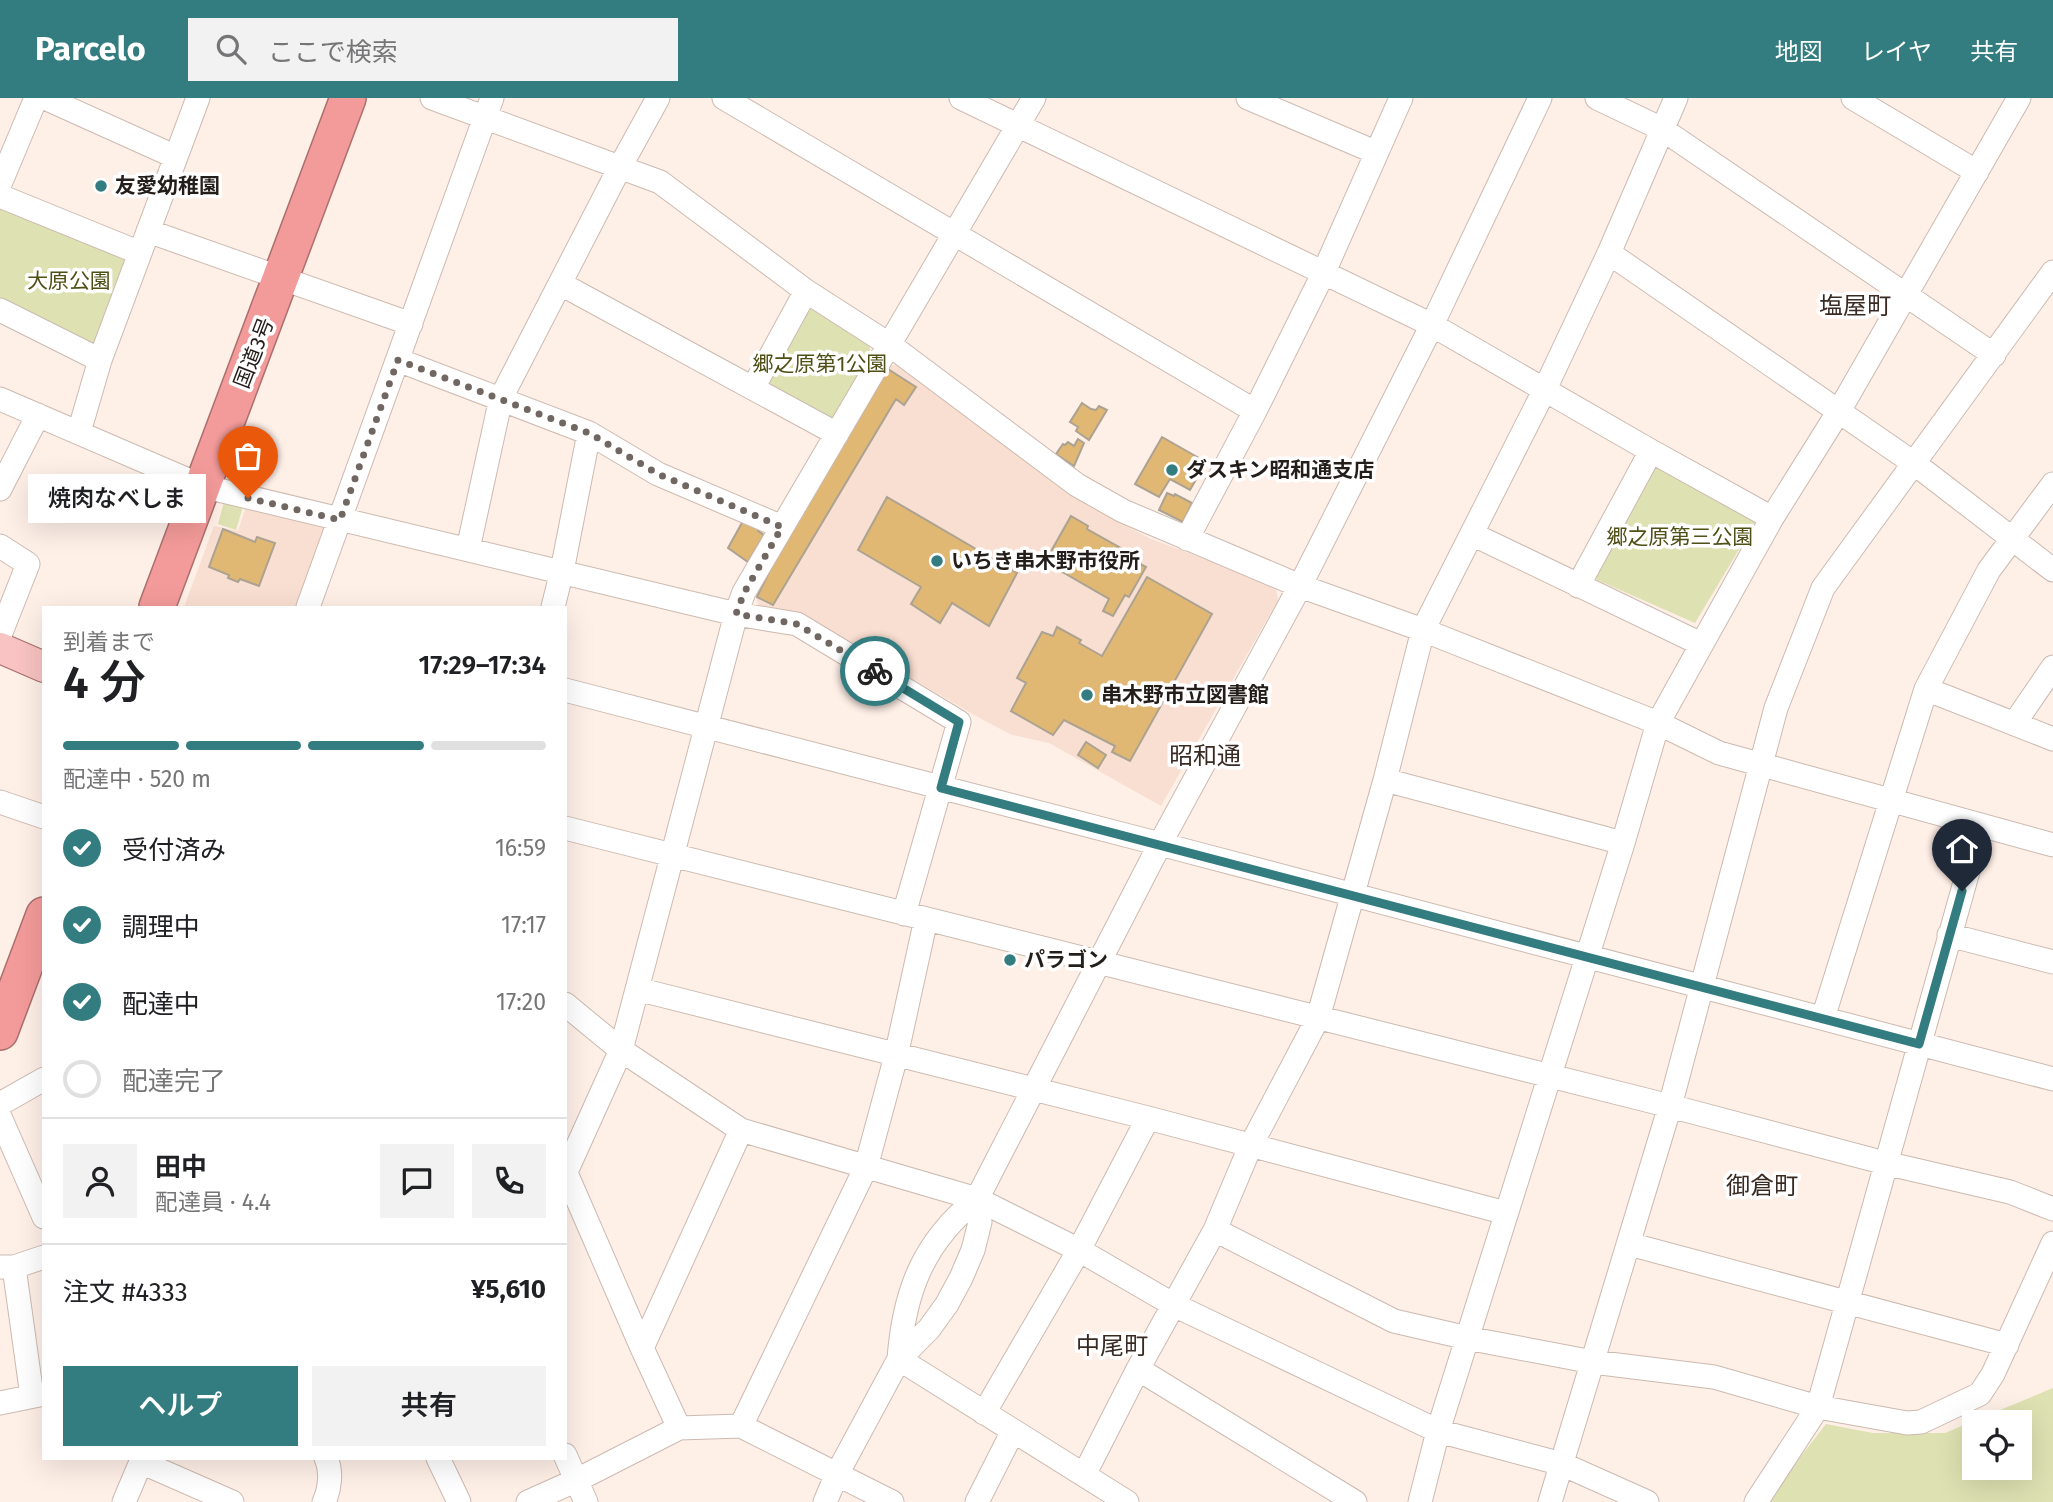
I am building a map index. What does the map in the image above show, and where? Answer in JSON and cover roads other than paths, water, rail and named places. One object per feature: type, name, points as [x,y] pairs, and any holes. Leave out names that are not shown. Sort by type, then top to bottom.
[{"type":"highway","name":"国道3号","points":[[157,606],[348,98]]},
{"type":"highway","points":[[0,1032],[42,920]]},
{"type":"main road","points":[[0,648],[42,666]]},
{"type":"street","points":[[0,184],[36,98]]},
{"type":"street","points":[[45,98],[176,157]]},
{"type":"street","points":[[79,432],[100,360],[198,98]]},
{"type":"street","points":[[432,98],[489,108],[620,167],[660,182],[806,291],[890,345],[1077,485],[1123,511],[1300,586],[1423,630],[1658,723],[1719,752],[1981,825],[2051,841]]},
{"type":"street","points":[[468,549],[501,398],[657,98]]},
{"type":"street","points":[[724,98],[748,104],[955,234],[1255,411]]},
{"type":"street","points":[[961,98],[1432,325],[1544,391],[1772,518]]},
{"type":"street","points":[[567,1172],[621,1050],[736,614],[744,593],[1034,98]]},
{"type":"street","points":[[1248,98],[1375,152]]},
{"type":"street","points":[[1186,539],[1324,274],[1375,152],[1401,98]]},
{"type":"street","points":[[899,1359],[901,1324],[912,1283],[954,1217],[977,1199],[1097,963],[1300,586],[1432,325],[1540,98]]},
{"type":"street","points":[[1597,98],[1662,129],[1994,355]]},
{"type":"street","points":[[1084,1475],[1138,1369],[1215,1230],[1250,1147],[1318,1018],[1385,780],[1423,630],[1544,391],[1609,253],[1676,98]]},
{"type":"street","points":[[1853,98],[1976,172]]},
{"type":"street","points":[[1420,1502],[1438,1431],[1623,843],[1658,723],[1772,518],[1839,411],[2019,98]]},
{"type":"street","points":[[308,606],[489,108]]},
{"type":"street","points":[[0,196],[144,242],[281,279],[411,324]]},
{"type":"street","points":[[1609,253],[1915,464],[2053,570]]},
{"type":"street","points":[[1550,1502],[1670,1106],[1776,708],[1823,588],[2053,272]]},
{"type":"street","points":[[561,284],[837,434]]},
{"type":"street","points":[[753,388],[806,291]]},
{"type":"street","points":[[0,310],[100,360]]},
{"type":"street","points":[[398,360],[589,433],[658,474],[782,527]]},
{"type":"street","points":[[0,399],[202,486],[736,614],[797,624],[959,722],[941,788],[915,917],[895,1056],[866,1167],[741,1426]]},
{"type":"street","points":[[0,489],[38,415]]},
{"type":"street","points":[[553,606],[589,433]]},
{"type":"street","points":[[1578,586],[1651,451]]},
{"type":"street","points":[[1823,1018],[1926,689],[1989,570],[2053,484]]},
{"type":"street","points":[[1472,534],[1701,644]]},
{"type":"street","points":[[0,546],[28,564],[0,635]]},
{"type":"street","points":[[2014,723],[2053,667]]},
{"type":"street","points":[[1926,689],[2053,739]]},
{"type":"street","points":[[567,690],[708,725],[2053,1079]]},
{"type":"street","points":[[1385,780],[1623,843]]},
{"type":"street","points":[[0,802],[42,816]]},
{"type":"street","points":[[1756,1502],[1818,1406],[1981,825]]},
{"type":"street","points":[[567,829],[1670,1106],[1885,1164],[2010,1192],[2053,1209]]},
{"type":"street","points":[[1950,935],[2053,962]]},
{"type":"street","points":[[637,989],[1148,1118],[1506,1213]]},
{"type":"street","points":[[567,1006],[621,1050],[741,1130],[977,1199],[1079,1250],[1174,1305],[1438,1431],[1562,1464],[1647,1502]]},
{"type":"street","points":[[0,1104],[42,1080]]},
{"type":"street","points":[[0,1117],[42,1212]]},
{"type":"street","points":[[984,1413],[1079,1250],[1148,1118]]},
{"type":"street","points":[[642,1348],[741,1130]]},
{"type":"street","points":[[567,1176],[679,1428]]},
{"type":"street","points":[[825,1502],[837,1474],[899,1359],[929,1329],[961,1278],[973,1250],[979,1222],[977,1199]]},
{"type":"street","points":[[1215,1230],[1394,1321],[1593,1362],[1714,1377],[1818,1406],[1907,1423],[1921,1422],[1980,1394],[1993,1374],[2053,1243]]},
{"type":"street","points":[[1629,1244],[2007,1345]]},
{"type":"street","points":[[0,1403],[38,1395],[7,1267],[42,1258]]},
{"type":"street","points":[[899,1359],[1127,1502]]},
{"type":"street","points":[[1138,1369],[1355,1502]]},
{"type":"street","points":[[528,1502],[679,1428],[741,1426],[892,1502]]},
{"type":"street","points":[[977,1502],[1013,1431]]},
{"type":"street","points":[[567,1459],[586,1502]]},
{"type":"street","points":[[124,1502],[141,1460],[232,1502]]},
{"type":"street","points":[[324,1502],[328,1495],[330,1466],[327,1460]]},
{"type":"street","points":[[439,1460],[459,1502]]},
{"type":"place","name":"友愛幼稚園","points":[[101,186]]},
{"type":"place","name":"ダスキン昭和通支店","points":[[1172,470]]},
{"type":"place","name":"焼肉なべしま","points":[[248,498]]},
{"type":"place","name":"いちき串木野市役所","points":[[937,561]]},
{"type":"place","name":"串木野市立図書館","points":[[1087,695]]},
{"type":"place","name":"パラゴン","points":[[1010,960]]},
{"type":"district","name":"塩屋町","points":[[1855,306]]},
{"type":"district","name":"昭和通","points":[[1205,756]]},
{"type":"district","name":"御倉町","points":[[1762,1186]]},
{"type":"district","name":"中尾町","points":[[1112,1346]]},
{"type":"park label","name":"大原公園","points":[[69,281]]},
{"type":"park label","name":"郷之原第1公園","points":[[820,364]]},
{"type":"park label","name":"郷之原第三公園","points":[[1680,537]]}]
